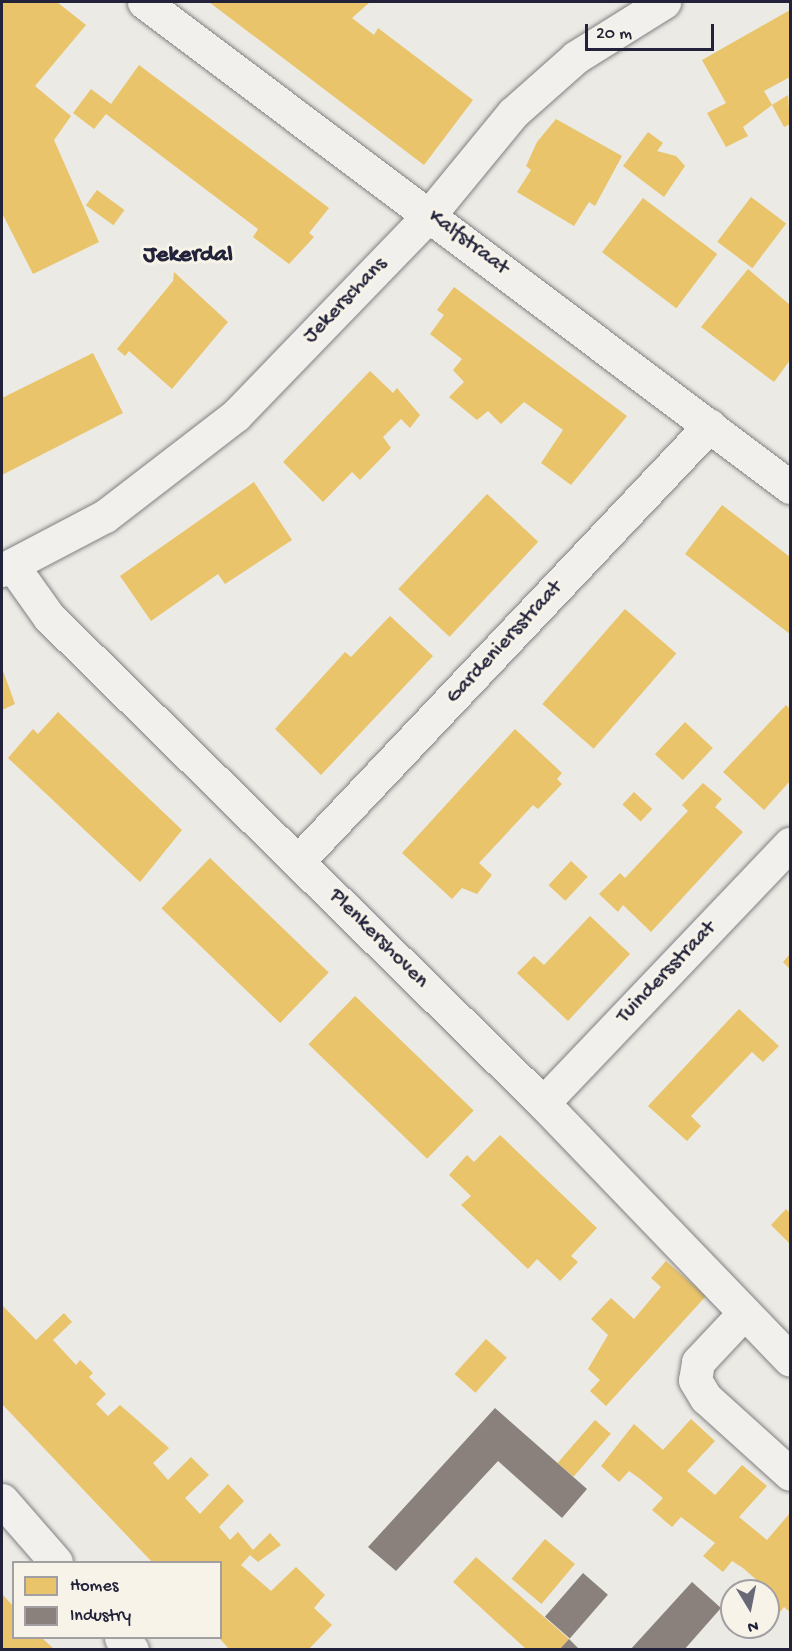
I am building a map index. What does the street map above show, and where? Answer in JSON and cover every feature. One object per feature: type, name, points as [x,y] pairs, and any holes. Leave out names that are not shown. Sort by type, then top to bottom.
[{"type":"street","name":"Kalfstraat","points":[[144,2],[430,214],[790,487]]},
{"type":"street","name":"Jekerschans","points":[[7,567],[105,516],[236,415],[430,214],[513,113],[576,57],[664,2]]},
{"type":"street","name":"Gardeniersstraat","points":[[299,860],[710,425]]},
{"type":"street","name":"Plenkershoven","points":[[7,567],[48,616],[299,860],[543,1103],[744,1313],[787,1351]]},
{"type":"street","name":"Tuindersstraat","points":[[543,1103],[790,843]]},
{"type":"street","points":[[744,1313],[698,1362],[695,1380],[706,1398],[790,1474]]},
{"type":"street","points":[[2,1500],[54,1561]]},
{"type":"building: Homes","points":[[2,2],[57,2],[86,25],[35,86],[71,116],[54,140],[99,242],[33,274],[2,213]]},
{"type":"building: Homes","points":[[209,2],[370,2],[352,18],[374,35],[378,28],[473,100],[424,165]]},
{"type":"building: Homes","points":[[790,10],[790,77],[764,91],[772,105],[743,127],[748,136],[726,147],[707,113],[726,103],[702,60]]},
{"type":"building: Homes","points":[[139,65],[329,208],[309,233],[314,237],[289,264],[253,237],[258,229],[106,114],[94,129],[73,113],[91,89],[111,104]]},
{"type":"building: Homes","points":[[788,95],[790,124],[784,127],[772,105]]},
{"type":"building: Homes","points":[[556,119],[622,156],[595,206],[589,202],[574,226],[517,192],[531,170],[526,166],[537,142]]},
{"type":"building: Homes","points":[[648,132],[663,143],[657,151],[676,156],[685,166],[664,197],[623,166]]},
{"type":"building: Homes","points":[[97,190],[125,210],[113,225],[86,205]]},
{"type":"building: Homes","points":[[751,197],[786,223],[752,268],[717,242]]},
{"type":"building: Homes","points":[[643,198],[717,254],[676,308],[602,252]]},
{"type":"building: Homes","points":[[748,269],[790,305],[790,360],[774,382],[701,327]]},
{"type":"building: Homes","points":[[174,272],[228,322],[172,389],[129,351],[125,356],[117,349],[173,281]]},
{"type":"building: Homes","points":[[454,287],[627,416],[571,485],[541,463],[563,430],[524,402],[501,424],[488,411],[477,420],[449,397],[464,382],[453,370],[462,359],[430,334],[444,315],[437,310]]},
{"type":"building: Homes","points":[[93,353],[123,413],[2,475],[2,398]]},
{"type":"building: Homes","points":[[370,371],[393,393],[397,388],[420,415],[410,428],[401,419],[383,437],[391,448],[360,480],[352,472],[323,502],[283,462]]},
{"type":"building: Homes","points":[[254,482],[292,540],[225,584],[218,574],[151,621],[120,576]]},
{"type":"building: Homes","points":[[487,494],[538,542],[450,637],[398,589]]},
{"type":"building: Homes","points":[[722,505],[790,557],[790,634],[685,554]]},
{"type":"building: Homes","points":[[625,609],[676,654],[594,749],[542,704]]},
{"type":"building: Homes","points":[[390,616],[433,656],[321,775],[275,729],[345,652],[351,657]]},
{"type":"building: Homes","points":[[2,668],[15,704],[2,710]]},
{"type":"building: Homes","points":[[786,705],[790,709],[790,781],[764,810],[723,772]]},
{"type":"building: Homes","points":[[58,712],[182,830],[140,882],[8,758],[33,729],[38,734]]},
{"type":"building: Homes","points":[[685,722],[713,748],[683,780],[655,754]]},
{"type":"building: Homes","points":[[515,729],[562,773],[557,779],[562,784],[538,809],[533,805],[479,863],[492,875],[477,894],[462,888],[452,899],[402,853]]},
{"type":"building: Homes","points":[[703,783],[722,799],[715,807],[743,832],[651,932],[623,905],[618,912],[599,894],[620,873],[625,878],[688,811],[682,805]]},
{"type":"building: Homes","points":[[634,792],[652,809],[641,821],[622,804]]},
{"type":"building: Homes","points":[[210,858],[329,973],[280,1023],[161,908]]},
{"type":"building: Homes","points":[[571,861],[588,877],[565,901],[548,885]]},
{"type":"building: Homes","points":[[590,916],[630,954],[568,1021],[517,973],[534,956],[544,965]]},
{"type":"building: Homes","points":[[790,954],[790,969],[783,962]]},
{"type":"building: Homes","points":[[355,996],[474,1111],[427,1159],[308,1044]]},
{"type":"building: Homes","points":[[739,1009],[779,1046],[763,1062],[752,1052],[691,1116],[701,1126],[687,1141],[648,1106]]},
{"type":"building: Homes","points":[[500,1135],[597,1228],[571,1256],[578,1262],[560,1281],[537,1259],[528,1269],[461,1205],[471,1196],[449,1175],[467,1155],[474,1162]]},
{"type":"building: Homes","points":[[786,1209],[790,1213],[790,1244],[771,1225]]},
{"type":"building: Homes","points":[[666,1261],[706,1296],[606,1406],[590,1391],[600,1380],[588,1369],[608,1335],[591,1319],[611,1298],[634,1319],[661,1287],[651,1278]]},
{"type":"building: Homes","points":[[2,1305],[36,1340],[64,1313],[72,1322],[53,1340],[76,1365],[80,1360],[93,1373],[89,1377],[106,1394],[96,1404],[108,1416],[120,1405],[169,1448],[153,1463],[168,1480],[191,1457],[209,1475],[185,1498],[200,1514],[228,1484],[244,1501],[219,1527],[230,1540],[238,1532],[253,1550],[270,1533],[281,1545],[258,1562],[250,1555],[241,1565],[271,1591],[296,1567],[325,1595],[314,1608],[332,1625],[308,1650],[230,1650],[220,1639],[222,1639],[222,1561],[151,1561],[2,1404]]},
{"type":"building: Homes","points":[[486,1339],[507,1358],[475,1393],[455,1374]]},
{"type":"building: Homes","points":[[691,1419],[715,1441],[687,1471],[715,1495],[742,1465],[767,1486],[739,1517],[767,1540],[790,1513],[790,1612],[784,1607],[780,1612],[780,1579],[756,1579],[732,1561],[723,1572],[703,1556],[715,1543],[681,1517],[672,1527],[652,1510],[663,1498],[629,1471],[619,1482],[601,1466],[634,1424],[663,1450]]},
{"type":"building: Homes","points":[[595,1420],[611,1434],[573,1477],[558,1463]]},
{"type":"building: Homes","points":[[545,1539],[575,1564],[541,1604],[512,1579]]},
{"type":"building: Homes","points":[[476,1557],[569,1639],[559,1650],[527,1650],[453,1582]]},
{"type":"building: Homes","points":[[2,1594],[12,1605],[12,1639],[43,1639],[55,1650],[2,1650]]},
{"type":"building: Industry","points":[[495,1408],[587,1489],[562,1518],[498,1461],[396,1571],[368,1547]]},
{"type":"building: Industry","points":[[583,1573],[608,1595],[570,1638],[545,1617]]},
{"type":"building: Industry","points":[[692,1582],[720,1607],[684,1650],[630,1650]]},
{"type":"building: Industry","points":[[569,1639],[580,1650],[559,1650]]},
{"type":"district","name":"Jekerdal","points":[[188,256]]}]
